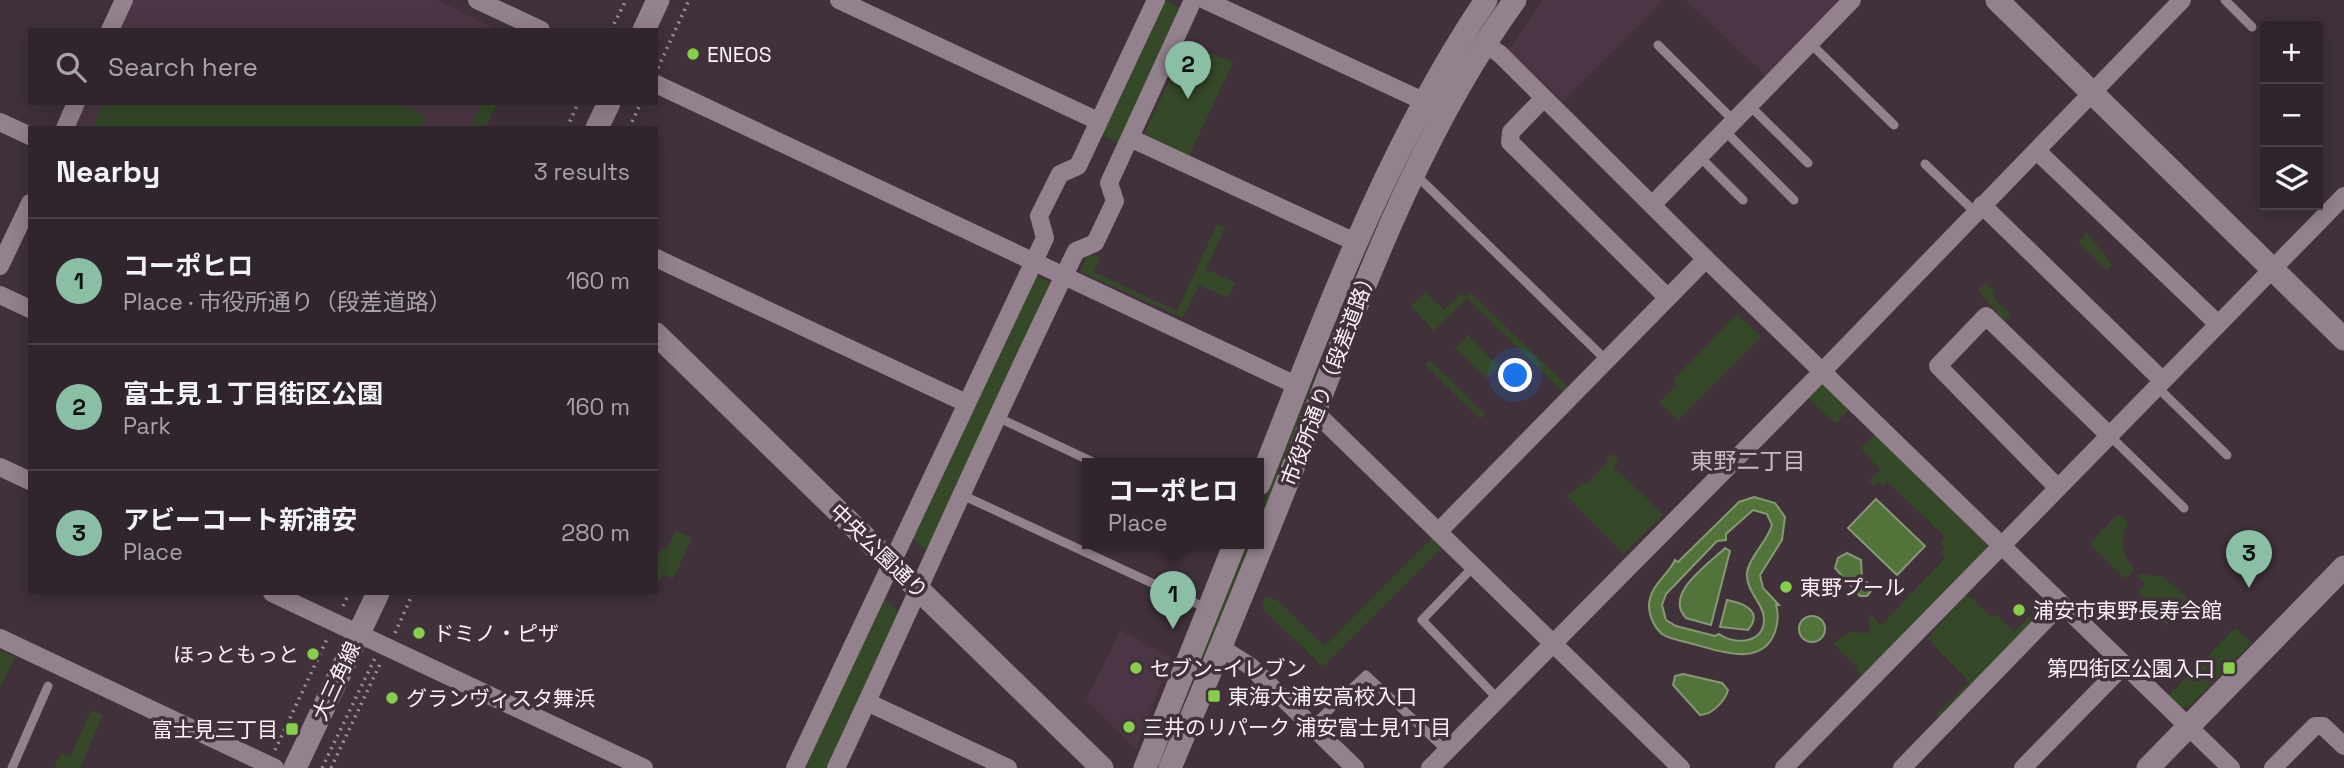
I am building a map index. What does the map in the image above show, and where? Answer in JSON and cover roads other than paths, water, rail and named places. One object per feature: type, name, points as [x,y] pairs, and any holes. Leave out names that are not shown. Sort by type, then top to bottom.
[{"type":"street","points":[[477,0],[537,28]]},
{"type":"street","points":[[645,28],[658,0]]},
{"type":"street","points":[[839,0],[1098,121]]},
{"type":"street","points":[[795,768],[1045,238],[1039,216],[1059,174],[1078,166],[1156,0]]},
{"type":"street","points":[[836,768],[919,590],[960,494],[1063,276],[1076,251],[1095,243],[1115,201],[1109,183],[1193,0]]},
{"type":"street","points":[[1205,0],[1423,101]]},
{"type":"street","name":"市役所通り（段差道路）","points":[[1264,471],[1355,242],[1423,101],[1486,0]]},
{"type":"street","name":"市役所通り（段差道路）","points":[[1264,543],[1380,246],[1415,173],[1485,44],[1515,0]]},
{"type":"street","points":[[1653,204],[1852,0]]},
{"type":"street","points":[[1997,0],[2343,337]]},
{"type":"street","points":[[1430,768],[1824,370],[2182,0]]},
{"type":"street","points":[[111,28],[118,2]]},
{"type":"street","points":[[1485,44],[1500,54],[1545,97],[1706,259],[1824,370],[2231,768]]},
{"type":"street","points":[[658,85],[1298,386]]},
{"type":"street","points":[[1545,97],[1511,132],[1510,142],[1667,297]]},
{"type":"street","points":[[66,126],[75,105]]},
{"type":"street","points":[[598,126],[608,105]]},
{"type":"street","points":[[0,122],[28,135]]},
{"type":"street","points":[[1130,138],[1355,242]]},
{"type":"street","points":[[2037,151],[2218,324]]},
{"type":"street","points":[[1784,768],[2344,197]]},
{"type":"street","points":[[0,266],[28,207]]},
{"type":"street","points":[[1978,208],[2160,384]]},
{"type":"street","points":[[658,259],[966,403]]},
{"type":"street","points":[[1439,531],[1706,259]]},
{"type":"street","points":[[0,295],[28,308]]},
{"type":"street","points":[[2058,488],[1937,366],[1986,316],[2110,436]]},
{"type":"street","name":"中央公園通り","points":[[658,336],[1102,768]]},
{"type":"street","points":[[1315,412],[1681,768]]},
{"type":"street","points":[[0,467],[28,480]]},
{"type":"street","points":[[1145,768],[1233,549]]},
{"type":"street","name":"市役所通り（段差道路）","points":[[1170,768],[1223,649],[1262,549]]},
{"type":"street","points":[[2148,768],[2344,567]]},
{"type":"street","points":[[275,595],[359,633],[382,651],[644,768]]},
{"type":"street","name":"大三角線","points":[[295,768],[376,595]]},
{"type":"street","points":[[1902,768],[2061,604]]},
{"type":"street","points":[[0,638],[272,766]]},
{"type":"street","points":[[1223,649],[1250,666],[1355,768]]},
{"type":"street","points":[[2023,768],[2124,665]]},
{"type":"street","points":[[867,702],[1008,768]]},
{"type":"street","points":[[2273,768],[2315,726],[2323,726],[2344,746]]},
{"type":"lane","points":[[2225,0],[2252,27]]},
{"type":"lane","points":[[1810,42],[1894,125]]},
{"type":"lane","points":[[1658,45],[1794,200]]},
{"type":"lane","points":[[1749,105],[1808,163]]},
{"type":"lane","points":[[1699,156],[1743,200]]},
{"type":"lane","points":[[1925,164],[1978,208]]},
{"type":"lane","points":[[1415,173],[1605,359]]},
{"type":"lane","points":[[2160,384],[2227,455]]},
{"type":"lane","points":[[997,417],[1084,458]]},
{"type":"lane","points":[[2110,436],[2184,508]]},
{"type":"lane","points":[[960,494],[1209,610]]},
{"type":"lane","points":[[1474,566],[1422,620],[1497,699]]},
{"type":"lane","points":[[1312,726],[1366,675],[1447,751]]},
{"type":"lane","points":[[12,768],[48,686]]},
{"type":"place","name":"ENEOS","points":[[693,54]]},
{"type":"place","name":"富士見１丁目街区公園","points":[[1188,99]]},
{"type":"place","name":"東野プール","points":[[1786,587]]},
{"type":"place","name":"アビーコート新浦安","points":[[2249,588]]},
{"type":"place","name":"浦安市東野長寿会館","points":[[2019,610]]},
{"type":"place","name":"コーポヒロ","points":[[1173,629]]},
{"type":"place","name":"ドミノ・ピザ","points":[[419,633]]},
{"type":"place","name":"ほっともっと","points":[[313,654]]},
{"type":"place","name":"セブン-イレブン","points":[[1136,668]]},
{"type":"place","name":"第四街区公園入口","points":[[2229,668]]},
{"type":"place","name":"東海大浦安高校入口","points":[[1214,696]]},
{"type":"place","name":"グランヴィスタ舞浜","points":[[392,698]]},
{"type":"place","name":"三井のリパーク 浦安富士見1丁目","points":[[1129,727]]},
{"type":"place","name":"富士見三丁目","points":[[292,729]]},
{"type":"district","name":"東野二丁目","points":[[1748,461]]}]
